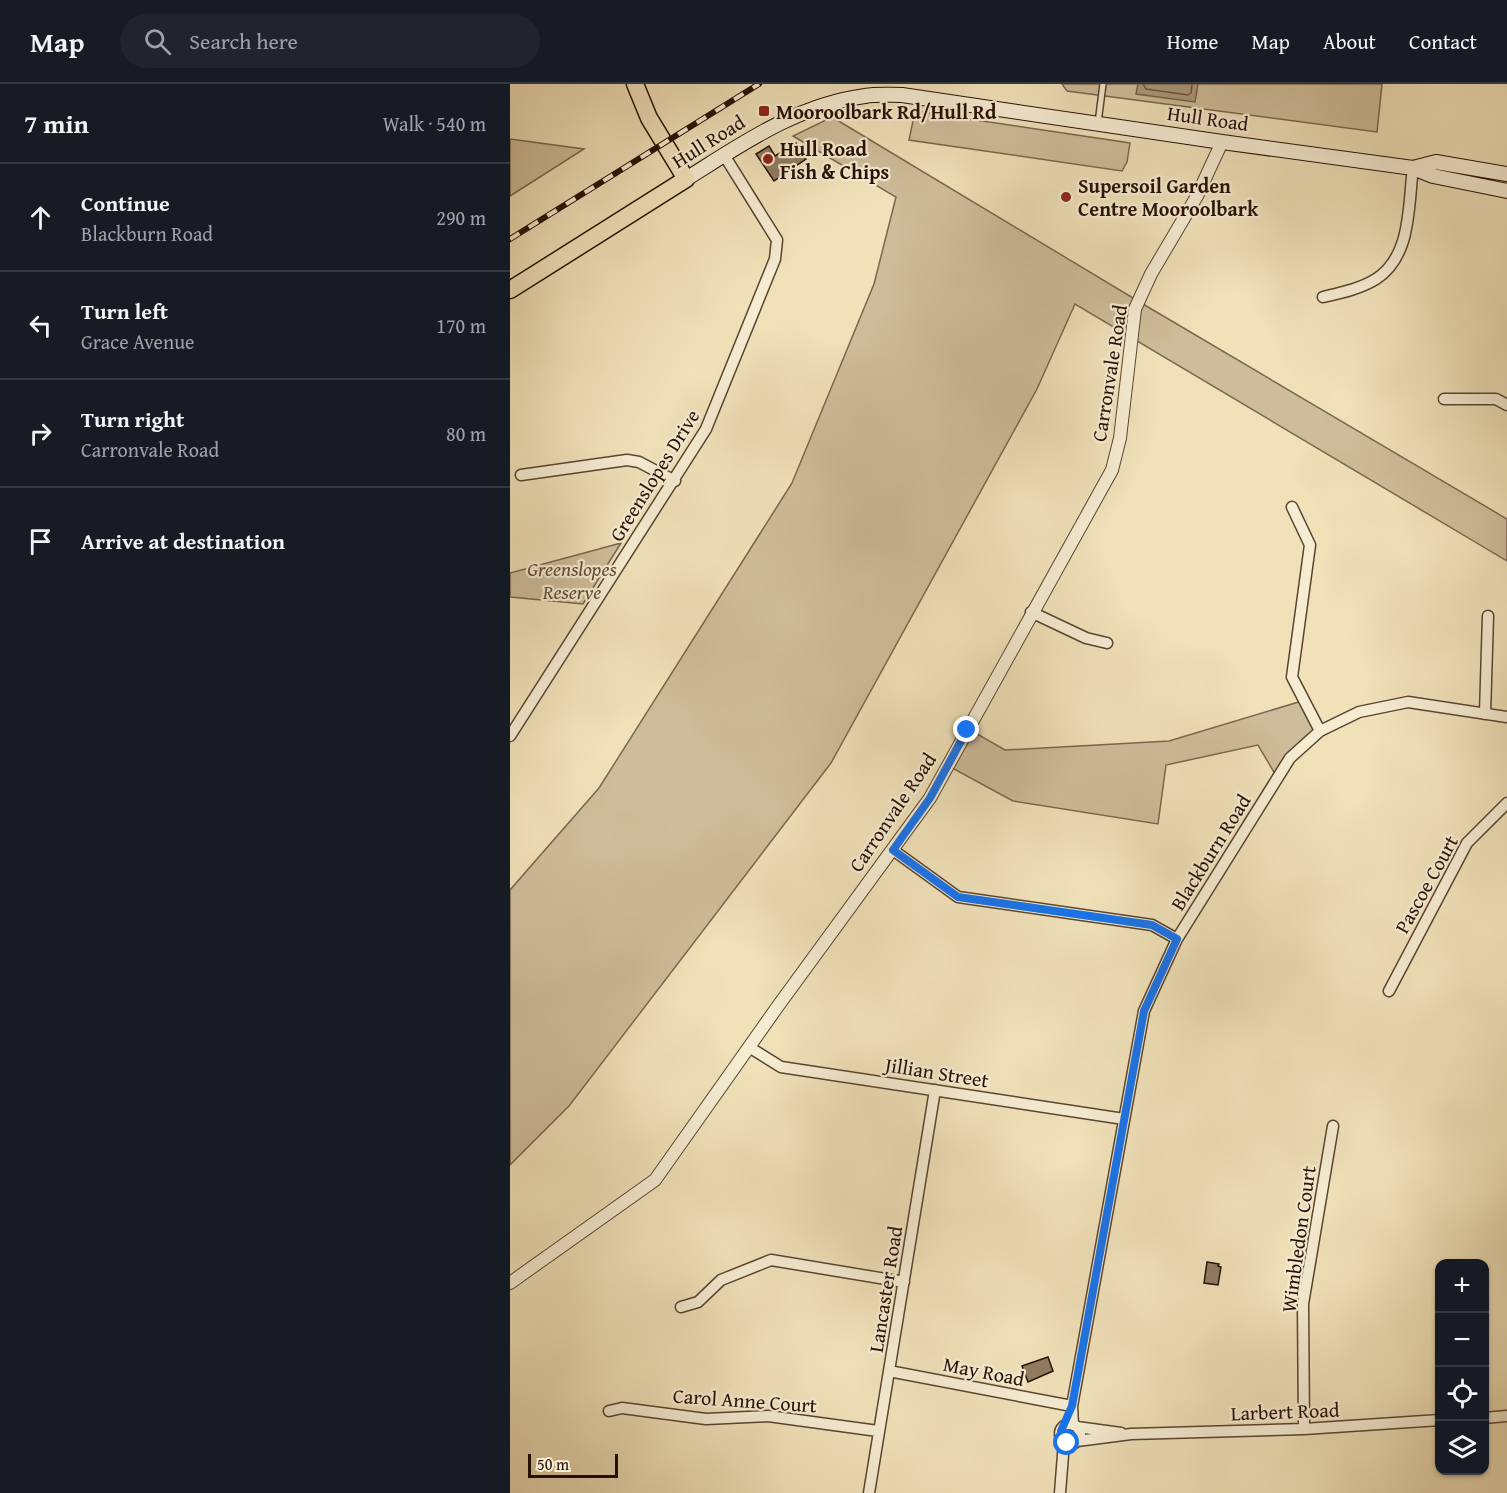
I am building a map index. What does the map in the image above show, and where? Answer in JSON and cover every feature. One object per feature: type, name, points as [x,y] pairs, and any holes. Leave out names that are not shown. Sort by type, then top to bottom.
[{"type":"main road","points":[[635,84],[650,118],[686,179]]},
{"type":"main road","name":"Hull Road","points":[[510,290],[724,155],[787,119],[818,106],[867,95],[937,98],[1222,142],[1413,168],[1433,176],[1507,191]]},
{"type":"main road","name":"Hull Road","points":[[1413,168],[1436,162],[1507,174]]},
{"type":"street","name":"Carronvale Road","points":[[510,1283],[655,1180],[930,798],[1031,612],[1112,470],[1120,438],[1135,309],[1151,274],[1197,196],[1222,142]]},
{"type":"street","name":"Greenslopes Drive","points":[[510,736],[610,578],[675,481],[706,429],[778,250],[777,240],[724,155]]},
{"type":"street","points":[[1323,297],[1352,290],[1377,279],[1396,259],[1405,238],[1413,168]]},
{"type":"street","points":[[1443,399],[1496,399],[1507,405]]},
{"type":"street","points":[[520,475],[627,460],[639,462],[675,481]]},
{"type":"street","points":[[1292,507],[1310,545],[1292,677],[1320,731]]},
{"type":"street","points":[[1031,612],[1086,638],[1107,643]]},
{"type":"street","points":[[1485,714],[1488,616]]},
{"type":"street","name":"Blackburn Road","points":[[1071,1426],[1072,1406],[1144,1011],[1177,939],[1290,758],[1320,731],[1359,712],[1408,702],[1507,717]]},
{"type":"street","name":"Pascoe Court","points":[[1389,991],[1467,843],[1507,803]]},
{"type":"street","points":[[893,850],[958,897],[1152,925],[1177,939]]},
{"type":"street","name":"Jillian Street","points":[[749,1047],[780,1067],[1124,1119]]},
{"type":"street","name":"Lancaster Road","points":[[869,1493],[935,1090]]},
{"type":"street","name":"Wimbledon Court","points":[[1304,1429],[1304,1304],[1333,1126]]},
{"type":"street","points":[[681,1307],[698,1302],[721,1280],[771,1260],[904,1282]]},
{"type":"street","name":"May Road","points":[[890,1371],[1072,1406]]},
{"type":"street","points":[[1489,1418],[1507,1416],[1507,1406]]},
{"type":"street","name":"Carol Anne Court","points":[[609,1411],[622,1408],[706,1419],[768,1416],[878,1431]]},
{"type":"street","name":"Larbert Road","points":[[1072,1442],[1131,1434],[1304,1429],[1435,1420]]},
{"type":"street","points":[[1060,1493],[1072,1442],[1080,1434],[1071,1426],[1060,1435],[1072,1442]]},
{"type":"street","name":"Larbert Road","points":[[1071,1426],[1131,1434]]},
{"type":"lane","points":[[1098,123],[1103,84]]},
{"type":"green space","points":[[1062,84],[1382,84],[1377,132],[1067,91]]},
{"type":"green space","points":[[915,111],[1130,143],[1127,162],[1122,171],[909,140]]},
{"type":"green space","points":[[832,117],[1507,519],[1507,561],[1075,304],[1037,389],[831,763],[569,1106],[510,1165],[510,890],[599,788],[792,483],[874,284],[896,197],[793,136]]},
{"type":"green space","points":[[510,139],[584,149],[510,196]]},
{"type":"green space","name":"Greenslopes Reserve","points":[[621,543],[583,604],[510,597],[510,573]]},
{"type":"green space","points":[[1302,701],[1317,731],[1285,756],[1275,774],[1258,745],[1166,765],[1158,824],[1013,801],[952,768],[972,731],[1005,750],[1169,741]]},
{"type":"water","points":[[1138,84],[1198,84],[1195,102],[1136,94]]},
{"type":"building","points":[[796,143],[806,159],[774,181],[756,154],[769,146],[775,156]]},
{"type":"building","points":[[1207,1262],[1219,1264],[1218,1266],[1221,1267],[1218,1285],[1204,1283]]},
{"type":"building","points":[[1048,1357],[1053,1371],[1028,1382],[1022,1366]]},
{"type":"railway","points":[[510,239],[759,84]]},
{"type":"place","name":"Mooroolbark Rd/Hull Rd","points":[[764,111]]},
{"type":"place","name":"Hull Road Fish & Chips","points":[[768,159]]},
{"type":"place","name":"Supersoil Garden Centre Mooroolbark","points":[[1066,197]]},
{"type":"route","points":[[967,730],[930,798],[893,850],[958,897],[1152,925],[1177,939],[1144,1011],[1072,1406],[1060,1435],[1061,1439],[1067,1443]]}]
